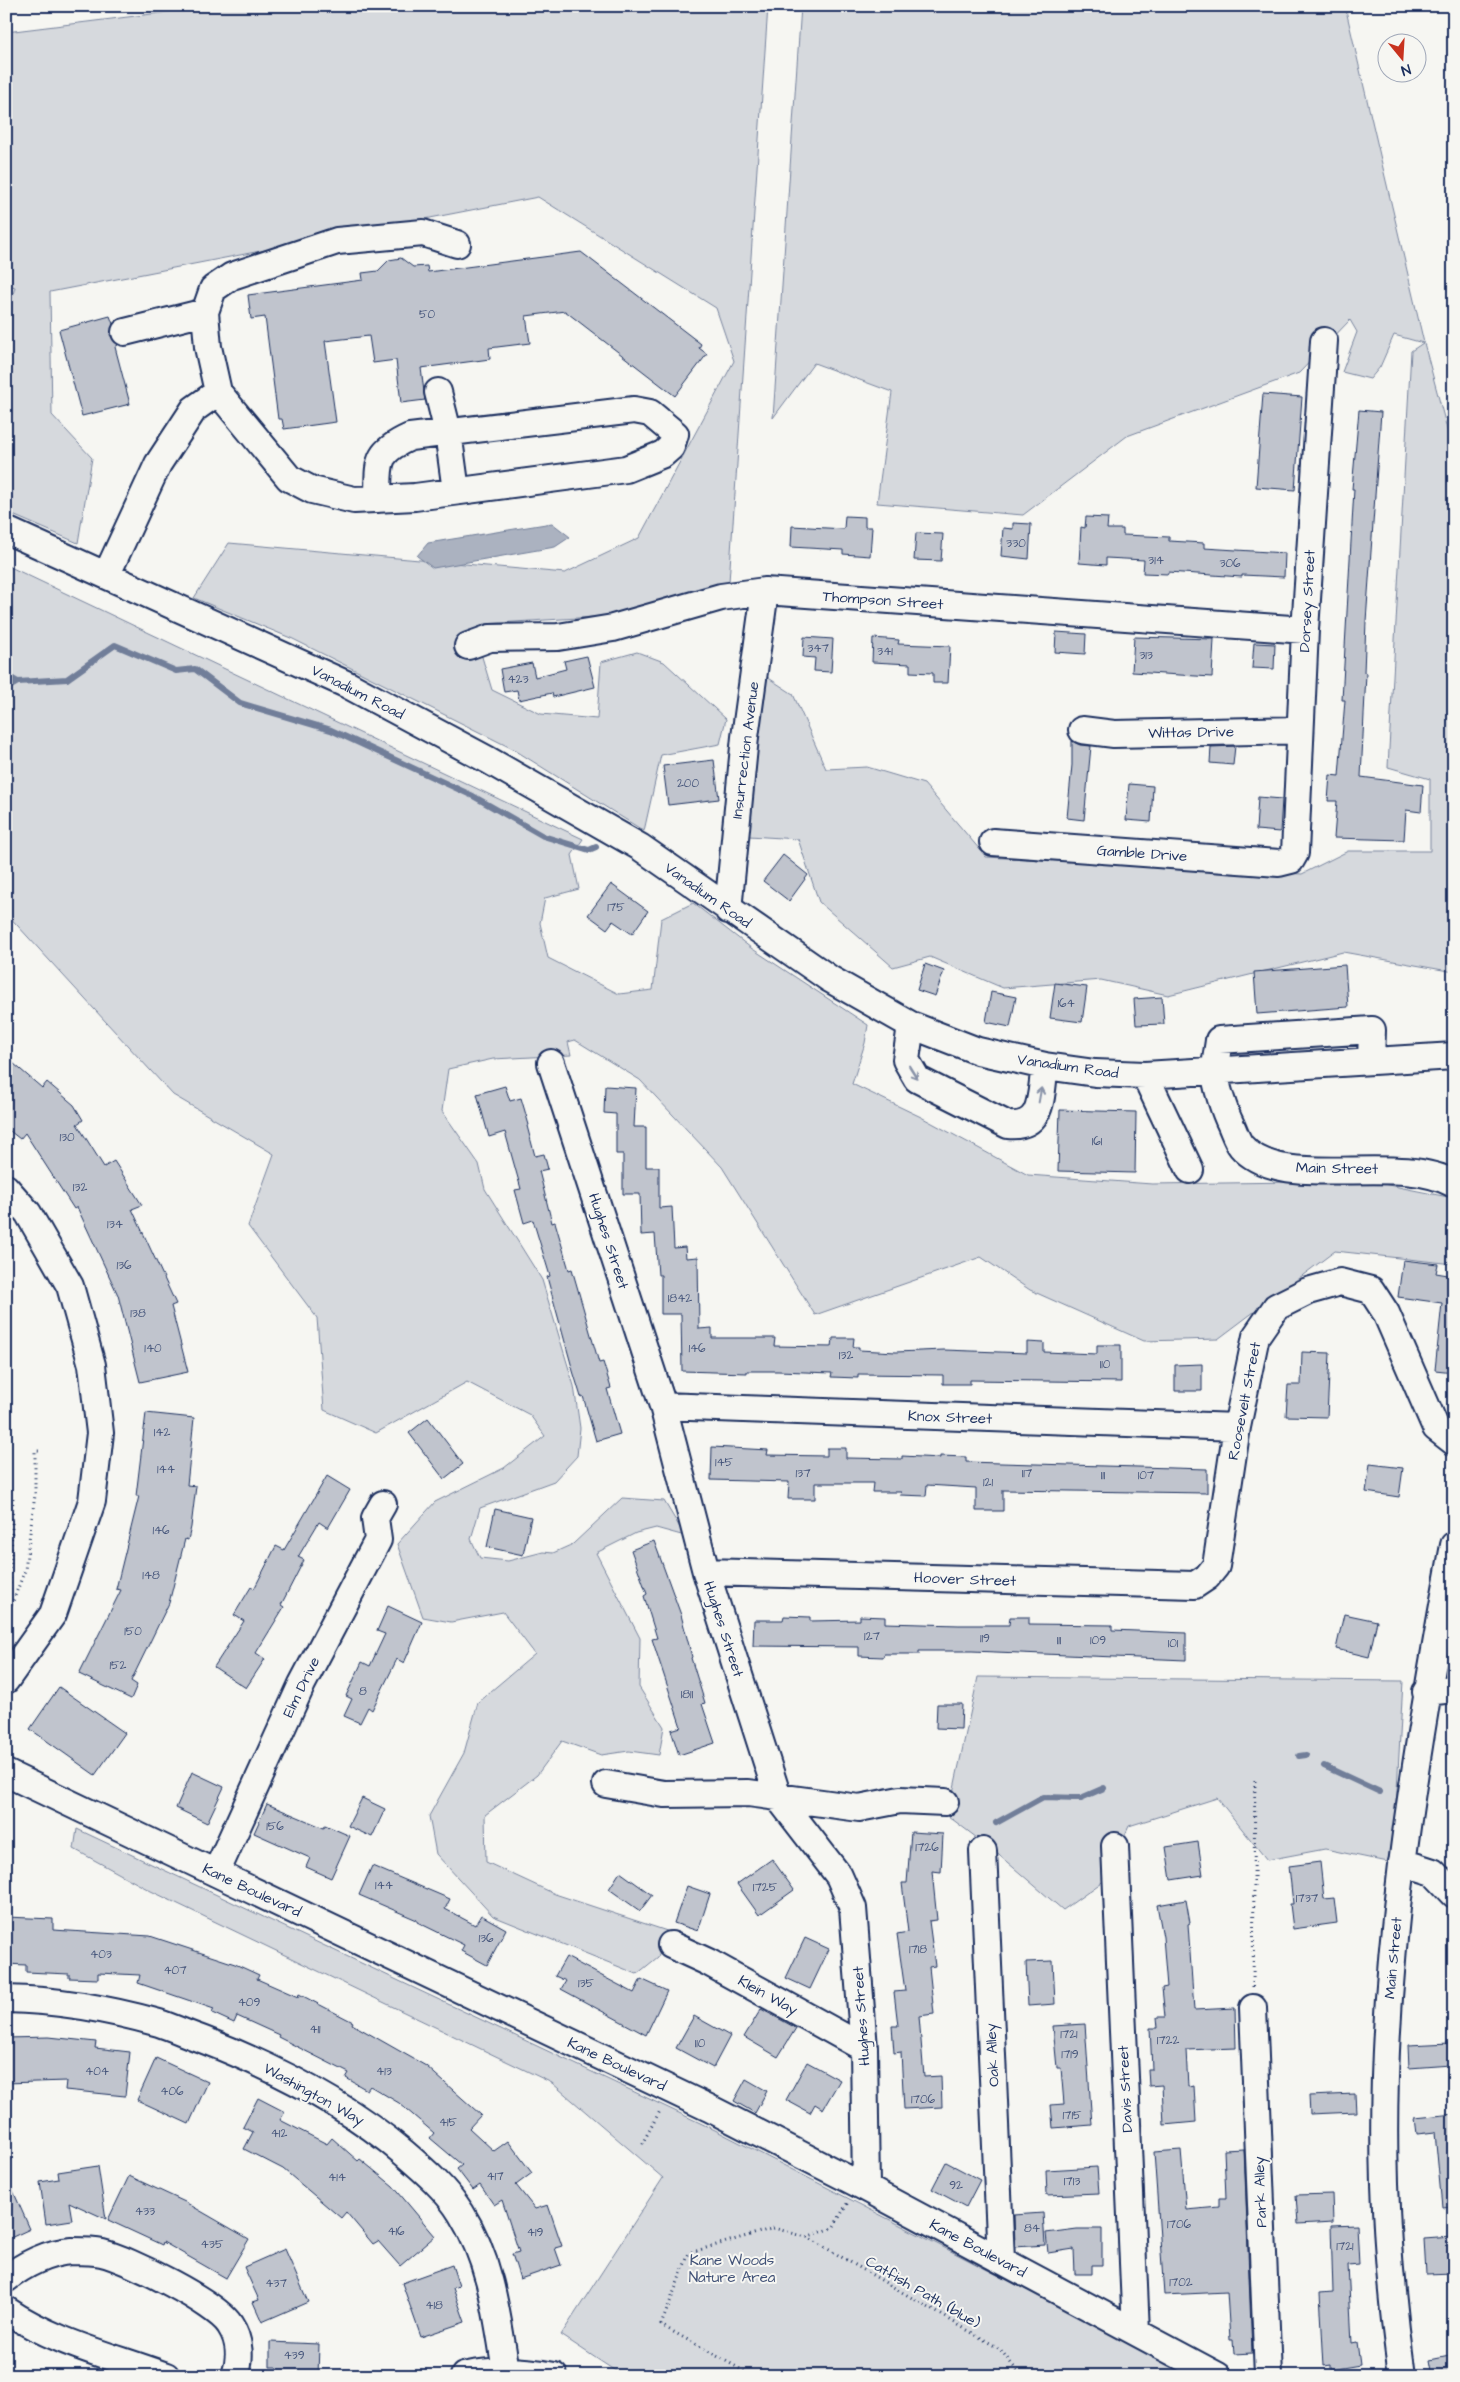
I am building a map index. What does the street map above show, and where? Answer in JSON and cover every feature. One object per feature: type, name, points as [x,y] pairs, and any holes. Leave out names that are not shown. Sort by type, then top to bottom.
[{"type":"street","points":[[378,499],[379,466],[382,455],[393,444],[410,437],[634,410],[650,413],[675,434],[671,447],[663,454],[626,469],[456,492],[378,499],[354,500],[337,496],[312,490],[290,478],[218,392],[208,347],[205,312],[213,289],[232,276],[337,241],[423,233],[457,244]]},
{"type":"street","points":[[124,332],[205,312]]},
{"type":"street","name":"Dorsey Street","points":[[1291,860],[1295,853],[1305,630],[1324,341]]},
{"type":"street","points":[[107,574],[158,464],[194,409],[218,392]]},
{"type":"street","points":[[438,392],[448,432],[456,492]]},
{"type":"street","name":"Vanadium Road","points":[[6,530],[107,574],[348,685],[488,760],[640,847],[728,910],[830,979],[911,1025],[978,1051],[1045,1066],[1095,1073],[1145,1075],[1454,1056]]},
{"type":"street","name":"Thompson Street","points":[[468,646],[490,638],[558,637],[613,628],[721,597],[765,591],[1305,630]]},
{"type":"street","name":"Insurrection Avenue","points":[[728,910],[745,737],[765,591]]},
{"type":"street","name":"Wittas Drive","points":[[1082,730],[1114,734],[1300,730]]},
{"type":"street","name":"Gamble Drive","points":[[993,842],[1279,863],[1291,860]]},
{"type":"street","points":[[911,1025],[906,1060],[917,1079],[1008,1125],[1021,1126],[1030,1122],[1036,1114],[1045,1066]]},
{"type":"street","name":"Hughes Street","points":[[551,1063],[663,1406],[706,1572],[778,1797],[839,1876],[853,1908],[864,2048],[857,2194]]},
{"type":"street","name":"Main Street","points":[[1215,1072],[1227,1118],[1241,1146],[1264,1162],[1303,1171],[1401,1169],[1439,1176],[1454,1184]]},
{"type":"street","points":[[1145,1075],[1190,1170]]},
{"type":"street","points":[[6,1188],[28,1213],[70,1286],[92,1365],[100,1433],[92,1501],[53,1614],[16,1650],[6,1680]]},
{"type":"street","name":"Roosevelt Street","points":[[1216,1566],[1237,1427],[1256,1336],[1276,1307],[1308,1291],[1340,1282],[1370,1290],[1386,1313],[1436,1428],[1454,1442]]},
{"type":"street","name":"Knox Street","points":[[663,1406],[1237,1427]]},
{"type":"street","name":"Elm Drive","points":[[216,1873],[302,1684],[378,1540],[375,1518],[382,1504]]},
{"type":"street","name":"Main Street","points":[[1402,2376],[1389,2262],[1385,2182],[1387,2025],[1402,1862],[1426,1692],[1454,1544]]},
{"type":"street","name":"Hoover Street","points":[[706,1572],[1195,1585],[1208,1577],[1216,1566]]},
{"type":"street","points":[[1426,1692],[1454,1689]]},
{"type":"street","name":"Kane Boulevard","points":[[6,1773],[709,2108],[857,2194],[1001,2260],[1218,2376]]},
{"type":"street","points":[[606,1784],[664,1794],[748,1792],[859,1808],[900,1800],[946,1802]]},
{"type":"street","name":"Davis Street","points":[[1115,1846],[1136,2332]]},
{"type":"street","name":"Oak Alley","points":[[982,1850],[1001,2260]]},
{"type":"street","points":[[1402,1862],[1444,1868],[1454,1894]]},
{"type":"street","name":"Klein Way","points":[[671,1945],[708,1962],[864,2048]]},
{"type":"street","name":"Washington Way","points":[[6,1999],[40,2000],[94,2008],[160,2023],[232,2051],[295,2080],[341,2106],[379,2132],[424,2170],[446,2192],[475,2239],[485,2261],[491,2285],[506,2371]]},
{"type":"street","name":"Park Alley","points":[[1253,2008],[1268,2376]]},
{"type":"street","points":[[6,2279],[39,2259],[70,2251],[101,2253],[131,2264],[217,2310],[230,2325],[238,2344],[240,2364],[235,2376]]},
{"type":"street","points":[[6,2310],[57,2338],[106,2357],[166,2376]]},
{"type":"street","points":[[464,2376],[483,2372],[524,2370],[554,2376]]},
{"type":"path","points":[[6,1619],[26,1570],[35,1495],[35,1451],[42,1451]]},
{"type":"path","points":[[9,1612],[13,1496]]},
{"type":"path","points":[[1253,2008],[1255,1777]]},
{"type":"path","points":[[642,2144],[664,2104]]},
{"type":"path","points":[[806,2237],[833,2228],[857,2194]]},
{"type":"path","name":"Catfish Path (blue)","points":[[753,2376],[661,2325],[689,2253],[774,2228],[806,2237],[1000,2349],[1021,2376]]},
{"type":"green space","points":[[217,6],[768,6],[729,582],[609,616],[483,624],[476,637],[492,690],[541,714],[597,719],[601,662],[637,652],[664,662],[726,719],[720,744],[661,755],[644,831],[513,749],[293,639],[194,598],[229,543],[565,573],[639,538],[734,361],[716,308],[538,197],[50,292],[52,415],[92,458],[78,543],[6,512],[6,320],[15,287],[6,284],[6,32]]},
{"type":"green space","points":[[801,6],[1345,6],[1424,343],[1451,444],[1454,641],[1454,972],[1343,952],[1168,995],[1101,980],[1003,988],[930,957],[893,967],[819,902],[798,839],[749,836],[764,675],[793,694],[826,769],[867,767],[924,784],[986,857],[1302,874],[1348,851],[1430,851],[1430,779],[1388,767],[1411,351],[1423,343],[1394,335],[1380,367],[1370,379],[1342,372],[1357,332],[1350,320],[1299,373],[1127,436],[1023,515],[877,503],[892,392],[814,363],[773,418]]},
{"type":"green space","points":[[6,565],[583,839],[572,855],[579,889],[545,898],[540,923],[548,958],[619,994],[653,990],[661,919],[693,903],[751,948],[868,1025],[865,1043],[852,1084],[921,1117],[1028,1175],[1152,1184],[1368,1181],[1453,1198],[1454,1264],[1335,1251],[1218,1339],[1144,1341],[1030,1290],[981,1257],[815,1315],[722,1167],[640,1080],[575,1040],[568,1042],[571,1055],[493,1059],[448,1069],[442,1111],[479,1164],[485,1189],[542,1280],[574,1386],[580,1428],[577,1456],[554,1481],[480,1508],[471,1539],[480,1558],[508,1561],[543,1552],[553,1553],[573,1544],[622,1498],[664,1501],[685,1536],[656,1528],[636,1533],[596,1553],[640,1638],[639,1687],[664,1727],[659,1755],[629,1751],[601,1755],[562,1741],[537,1775],[485,1815],[486,1862],[555,1894],[670,1932],[658,1957],[637,1974],[493,1916],[436,1854],[429,1816],[464,1753],[478,1702],[535,1654],[503,1612],[451,1622],[423,1617],[397,1544],[435,1502],[504,1468],[545,1436],[530,1415],[467,1382],[376,1433],[324,1410],[317,1318],[248,1226],[274,1154],[173,1095],[6,913]]},
{"type":"green space","points":[[978,1677],[1403,1681],[1393,1863],[1325,1849],[1267,1860],[1217,1798],[1129,1826],[1105,1880],[1063,1910],[993,1850],[948,1816]]},
{"type":"green space","name":"Kane Woods Nature Area","points":[[77,1829],[715,2130],[1194,2376],[623,2376],[561,2335],[663,2178],[552,2083],[151,1891],[74,1849]]},
{"type":"shaded area","points":[[552,523],[570,537],[555,547],[433,568],[417,556],[428,543]]},
{"type":"building","points":[[581,252],[701,344],[699,348],[707,354],[675,396],[565,311],[526,316],[530,343],[489,348],[490,359],[421,368],[425,400],[401,403],[396,360],[373,363],[369,336],[325,341],[336,422],[284,429],[282,419],[278,419],[265,317],[251,319],[248,295],[363,280],[362,273],[378,271],[389,260],[401,258],[413,267],[427,266],[428,272]]},
{"type":"building","points":[[110,316],[113,324],[110,335],[118,345],[115,347],[130,404],[82,416],[59,330]]},
{"type":"building","points":[[1263,394],[1302,397],[1295,490],[1256,487]]},
{"type":"building","points":[[1359,410],[1381,412],[1366,621],[1364,672],[1366,673],[1361,777],[1423,785],[1421,812],[1406,810],[1404,840],[1334,838],[1337,801],[1328,801],[1330,775],[1339,776],[1345,700],[1342,700],[1354,489],[1352,489]]},
{"type":"building","points":[[845,516],[865,517],[865,527],[872,527],[870,556],[843,554],[843,550],[791,547],[792,526],[844,529]]},
{"type":"building","points":[[1086,517],[1108,518],[1107,529],[1123,529],[1123,535],[1169,537],[1169,541],[1204,543],[1204,548],[1285,553],[1284,577],[1242,575],[1242,577],[1168,572],[1168,574],[1143,573],[1144,560],[1106,558],[1106,565],[1079,563],[1081,527],[1085,528]]},
{"type":"building","points":[[1013,523],[1031,524],[1029,559],[1001,556],[1003,528],[1013,529]]},
{"type":"building","points":[[916,533],[943,534],[941,561],[914,560]]},
{"type":"building","points":[[1056,632],[1086,634],[1085,654],[1055,652]]},
{"type":"building","points":[[804,637],[833,639],[831,672],[814,671],[815,658],[803,657]]},
{"type":"building","points":[[1134,637],[1214,639],[1212,677],[1132,672]]},
{"type":"building","points":[[873,638],[899,640],[898,644],[950,646],[948,683],[933,683],[933,673],[910,672],[910,664],[872,662]]},
{"type":"building","points":[[1254,643],[1275,644],[1274,669],[1252,668]]},
{"type":"building","points":[[587,656],[595,687],[553,697],[552,693],[519,700],[517,690],[504,692],[500,669],[532,663],[535,677],[566,669],[564,661]]},
{"type":"building","points":[[1072,741],[1080,745],[1091,746],[1084,820],[1067,818],[1072,765]]},
{"type":"building","points":[[1235,746],[1233,765],[1210,763],[1211,747]]},
{"type":"building","points":[[714,760],[719,799],[668,805],[663,766]]},
{"type":"building","points":[[1129,784],[1153,786],[1151,822],[1126,820]]},
{"type":"building","points":[[1258,797],[1282,799],[1280,832],[1256,830]]},
{"type":"building","points":[[783,855],[808,875],[789,901],[763,881]]},
{"type":"building","points":[[611,884],[648,911],[632,934],[613,921],[607,929],[588,915]]},
{"type":"building","points":[[925,964],[944,971],[935,996],[917,990]]},
{"type":"building","points":[[1345,965],[1348,1007],[1257,1014],[1254,972]]},
{"type":"building","points":[[1055,983],[1087,987],[1082,1022],[1050,1018]]},
{"type":"building","points":[[991,992],[1016,997],[1010,1027],[986,1022]]},
{"type":"building","points":[[1162,997],[1164,1024],[1136,1025],[1134,999]]},
{"type":"building","points":[[6,1057],[42,1088],[47,1082],[74,1105],[83,1120],[77,1124],[104,1167],[114,1161],[142,1205],[132,1209],[176,1304],[171,1306],[188,1372],[140,1382],[118,1295],[77,1207],[74,1209],[25,1133],[20,1139],[6,1128]]},
{"type":"building","points":[[505,1086],[510,1101],[521,1098],[535,1156],[544,1154],[548,1169],[539,1171],[552,1223],[555,1222],[569,1270],[572,1269],[599,1363],[603,1362],[611,1388],[607,1389],[620,1434],[596,1441],[583,1396],[581,1397],[573,1371],[547,1277],[550,1276],[533,1220],[524,1223],[515,1190],[521,1189],[505,1132],[489,1137],[477,1094]]},
{"type":"building","points":[[605,1086],[636,1088],[634,1127],[646,1127],[646,1167],[659,1167],[659,1208],[672,1207],[674,1248],[685,1247],[686,1258],[698,1257],[699,1329],[712,1328],[712,1338],[775,1338],[774,1346],[832,1347],[833,1338],[854,1338],[853,1347],[859,1347],[859,1350],[896,1352],[944,1350],[1027,1353],[1027,1342],[1044,1343],[1044,1352],[1097,1354],[1097,1345],[1121,1345],[1121,1382],[970,1380],[970,1384],[943,1384],[943,1375],[858,1374],[858,1378],[831,1377],[832,1373],[682,1371],[681,1314],[661,1314],[661,1275],[658,1275],[655,1234],[641,1235],[640,1194],[623,1194],[623,1154],[616,1154],[616,1114],[604,1113]]},
{"type":"building","points":[[1060,1110],[1136,1112],[1135,1173],[1058,1171]]},
{"type":"building","points":[[1403,1260],[1438,1264],[1436,1273],[1454,1276],[1454,1372],[1435,1370],[1442,1303],[1398,1297]]},
{"type":"building","points":[[1302,1352],[1330,1353],[1327,1417],[1286,1416],[1288,1385],[1301,1385]]},
{"type":"building","points":[[1202,1364],[1202,1391],[1175,1391],[1175,1365]]},
{"type":"building","points":[[146,1413],[194,1418],[187,1485],[196,1486],[188,1540],[185,1539],[169,1603],[131,1681],[137,1685],[131,1699],[79,1674],[121,1590],[116,1589],[139,1496],[136,1496]]},
{"type":"building","points":[[428,1418],[463,1464],[444,1479],[409,1433]]},
{"type":"building","points":[[712,1447],[768,1450],[767,1455],[827,1456],[827,1448],[846,1448],[846,1458],[902,1459],[902,1456],[940,1458],[940,1456],[966,1457],[966,1462],[1207,1469],[1207,1493],[1003,1490],[1003,1511],[976,1511],[976,1488],[927,1485],[926,1496],[900,1495],[901,1492],[872,1492],[873,1483],[815,1483],[815,1499],[788,1499],[789,1482],[711,1480]]},
{"type":"building","points":[[1370,1464],[1403,1468],[1399,1497],[1366,1492]]},
{"type":"building","points":[[327,1476],[350,1490],[328,1528],[319,1522],[298,1557],[304,1560],[281,1605],[284,1607],[256,1653],[265,1659],[246,1688],[214,1667],[244,1621],[234,1615],[251,1587],[254,1589],[276,1546],[284,1550]]},
{"type":"building","points":[[495,1509],[531,1517],[523,1555],[487,1547]]},
{"type":"building","points":[[654,1541],[681,1615],[691,1658],[705,1703],[702,1704],[715,1743],[679,1755],[671,1730],[681,1727],[652,1639],[657,1638],[644,1596],[647,1594],[631,1550]]},
{"type":"building","points":[[388,1606],[422,1622],[404,1663],[397,1659],[372,1710],[368,1707],[360,1723],[344,1716],[352,1699],[346,1696],[362,1662],[370,1666],[385,1634],[377,1631]]},
{"type":"building","points":[[1344,1614],[1377,1621],[1369,1657],[1336,1649]]},
{"type":"building","points":[[784,1616],[810,1617],[810,1621],[860,1620],[860,1616],[885,1617],[885,1623],[959,1625],[1009,1625],[1010,1617],[1029,1617],[1029,1624],[1112,1625],[1112,1630],[1186,1633],[1186,1660],[972,1651],[919,1651],[919,1654],[884,1654],[883,1657],[859,1656],[859,1647],[753,1646],[754,1620],[783,1620]]},
{"type":"building","points":[[59,1687],[125,1733],[95,1775],[30,1729]]},
{"type":"building","points":[[937,1704],[962,1704],[961,1729],[936,1728]]},
{"type":"building","points":[[192,1772],[224,1787],[207,1823],[176,1808]]},
{"type":"building","points":[[362,1798],[385,1809],[372,1837],[348,1826]]},
{"type":"building","points":[[267,1804],[324,1828],[325,1825],[350,1836],[331,1878],[306,1867],[310,1858],[254,1833]]},
{"type":"building","points":[[911,1832],[943,1834],[941,1872],[932,1871],[937,1920],[929,1921],[935,1966],[929,1967],[934,2014],[919,2016],[924,2077],[941,2076],[942,2107],[904,2109],[901,2052],[894,2053],[892,2026],[898,2026],[894,1992],[905,1991],[897,1934],[908,1932],[902,1883],[907,1883]]},
{"type":"building","points":[[1198,1842],[1203,1875],[1171,1880],[1166,1847]]},
{"type":"building","points":[[772,1859],[794,1890],[759,1915],[737,1884]]},
{"type":"building","points":[[1320,1862],[1324,1899],[1334,1898],[1337,1923],[1293,1929],[1290,1904],[1293,1904],[1289,1866]]},
{"type":"building","points":[[372,1866],[450,1899],[445,1909],[475,1925],[481,1915],[506,1929],[487,1965],[461,1951],[464,1945],[417,1922],[417,1920],[359,1895]]},
{"type":"building","points":[[620,1872],[652,1895],[640,1911],[609,1889]]},
{"type":"building","points":[[687,1886],[710,1894],[698,1931],[674,1923]]},
{"type":"building","points":[[1186,1900],[1190,1923],[1188,1924],[1194,2010],[1235,2008],[1236,2048],[1186,2050],[1188,2087],[1194,2086],[1196,2122],[1164,2125],[1162,2085],[1149,2086],[1148,2069],[1152,2069],[1150,2028],[1158,2028],[1157,2017],[1165,2017],[1162,1988],[1167,1987],[1163,1937],[1157,1905]]},
{"type":"building","points":[[6,1917],[53,1919],[53,1930],[150,1936],[235,1964],[259,1975],[257,1979],[298,1997],[299,1994],[353,2022],[352,2024],[426,2066],[481,2115],[469,2128],[494,2151],[508,2141],[532,2173],[516,2185],[535,2209],[548,2205],[562,2246],[555,2248],[561,2265],[520,2279],[512,2254],[519,2252],[502,2200],[494,2205],[480,2185],[473,2190],[457,2169],[462,2165],[430,2138],[434,2133],[399,2103],[370,2086],[367,2090],[346,2078],[349,2073],[278,2037],[279,2035],[237,2016],[234,2023],[212,2013],[214,2009],[138,1983],[140,1975],[98,1973],[98,1979],[69,1978],[69,1974],[26,1972],[26,1965],[6,1964]]},
{"type":"building","points":[[805,1938],[829,1949],[810,1989],[786,1978]]},
{"type":"building","points":[[566,1957],[634,1993],[641,1979],[667,1991],[646,2035],[561,1989],[566,1981],[555,1976]]},
{"type":"building","points":[[1053,1961],[1055,2004],[1028,2006],[1026,1962]]},
{"type":"building","points":[[761,2009],[796,2028],[778,2057],[744,2037]]},
{"type":"building","points":[[694,2016],[730,2036],[713,2068],[676,2048]]},
{"type":"building","points":[[1085,2024],[1092,2125],[1053,2128],[1051,2105],[1064,2104],[1061,2068],[1057,2068],[1053,2026]]},
{"type":"building","points":[[49,2037],[96,2042],[95,2048],[130,2052],[125,2096],[65,2090],[66,2081],[6,2083],[6,2038]]},
{"type":"building","points":[[1450,2043],[1451,2065],[1409,2068],[1408,2045]]},
{"type":"building","points":[[156,2058],[208,2082],[189,2124],[137,2100]]},
{"type":"building","points":[[807,2062],[840,2080],[823,2109],[815,2104],[810,2113],[786,2100]]},
{"type":"building","points":[[746,2079],[767,2091],[755,2113],[734,2101]]},
{"type":"building","points":[[1355,2094],[1356,2112],[1310,2114],[1309,2096]]},
{"type":"building","points":[[258,2098],[285,2112],[280,2120],[327,2144],[332,2138],[358,2161],[360,2159],[393,2186],[435,2236],[400,2266],[378,2241],[373,2244],[346,2212],[341,2218],[283,2169],[244,2149],[253,2132],[243,2127]]},
{"type":"building","points":[[1454,2114],[1454,2206],[1442,2207],[1435,2132],[1417,2134],[1415,2118]]},
{"type":"building","points":[[1244,2149],[1252,2353],[1234,2354],[1233,2340],[1230,2340],[1227,2292],[1164,2295],[1154,2152],[1181,2150],[1186,2210],[1219,2207],[1219,2198],[1226,2198],[1224,2150]]},
{"type":"building","points":[[946,2162],[980,2180],[966,2207],[932,2189]]},
{"type":"building","points":[[98,2166],[106,2219],[69,2202],[72,2220],[46,2224],[40,2182],[59,2179],[58,2172]]},
{"type":"building","points":[[1097,2167],[1099,2193],[1047,2195],[1046,2170]]},
{"type":"building","points":[[6,2175],[30,2229],[6,2240]]},
{"type":"building","points":[[129,2176],[185,2202],[249,2239],[226,2278],[163,2242],[162,2245],[108,2220]]},
{"type":"building","points":[[1332,2194],[1333,2222],[1298,2224],[1296,2195]]},
{"type":"building","points":[[1043,2213],[1045,2245],[1015,2247],[1014,2215]]},
{"type":"building","points":[[1357,2225],[1359,2265],[1348,2266],[1352,2343],[1357,2342],[1360,2365],[1330,2370],[1330,2365],[1324,2366],[1320,2293],[1333,2292],[1331,2226]]},
{"type":"building","points":[[1077,2229],[1102,2229],[1102,2265],[1092,2265],[1092,2274],[1075,2274],[1074,2249],[1048,2253],[1046,2233]]},
{"type":"building","points":[[1452,2237],[1454,2273],[1426,2274],[1424,2239]]},
{"type":"building","points":[[285,2249],[308,2302],[262,2322],[253,2302],[259,2300],[244,2267]]},
{"type":"building","points":[[452,2265],[459,2286],[453,2288],[465,2322],[421,2337],[402,2283]]},
{"type":"building","points":[[270,2342],[319,2344],[318,2376],[277,2376],[277,2367],[270,2367]]},
{"type":"building","points":[[1454,2355],[1454,2376],[1433,2376],[1430,2360]]},
{"type":"waterway","points":[[6,689],[18,682],[67,679],[115,645],[176,671],[195,669],[240,703],[331,730],[473,796],[543,836],[589,850],[596,847]]},
{"type":"waterway","points":[[6,675],[18,682]]},
{"type":"waterway","points":[[1299,1756],[1306,1755]]},
{"type":"waterway","points":[[1324,1766],[1380,1792]]},
{"type":"waterway","points":[[996,1823],[1043,1797],[1081,1798],[1104,1788]]}]
